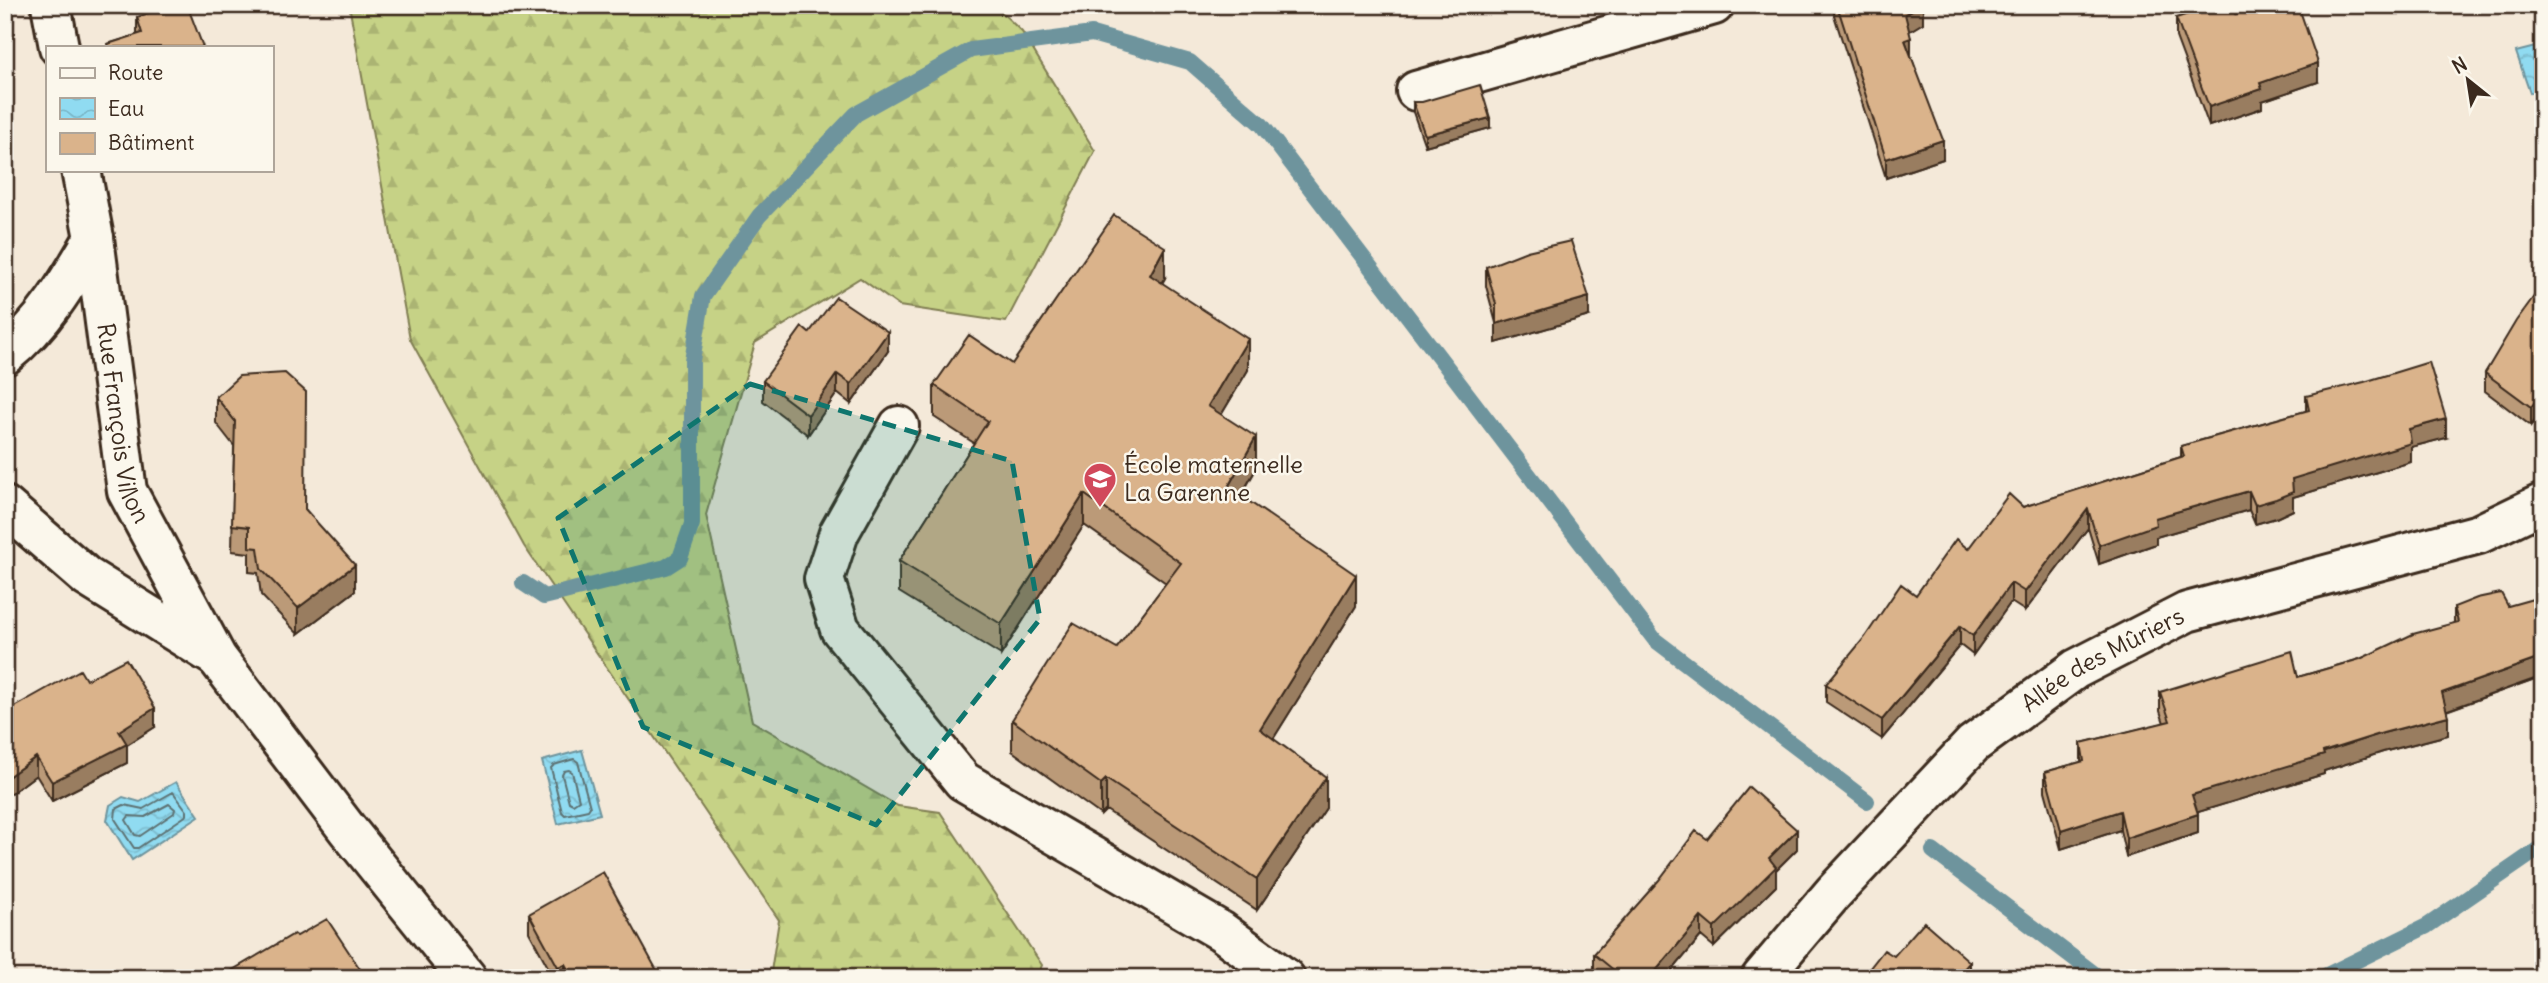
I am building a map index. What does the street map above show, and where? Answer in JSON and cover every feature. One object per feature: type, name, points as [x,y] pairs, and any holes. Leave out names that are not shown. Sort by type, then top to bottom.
[{"type":"street","points":[[51,5],[59,46]]},
{"type":"street","points":[[1416,90],[1714,5]]},
{"type":"street","name":"Rue François Villon","points":[[81,172],[94,238],[127,491],[218,658],[347,829],[467,978]]},
{"type":"street","points":[[5,355],[27,338],[62,292],[94,238]]},
{"type":"street","points":[[900,426],[839,533],[824,579],[840,629],[963,781],[1221,931],[1285,978]]},
{"type":"street","name":"Allée des Mûriers","points":[[1761,978],[1833,892],[1973,744],[2076,669],[2187,612],[2479,534],[2543,503]]},
{"type":"street","name":"Rue François Villon","points":[[5,506],[87,577],[218,658]]},
{"type":"highlighted area","points":[[750,384],[1012,461],[1040,619],[876,825],[643,727],[558,518]]},
{"type":"green space","points":[[349,5],[994,5],[1022,32],[1095,151],[1006,322],[899,306],[860,278],[755,343],[706,515],[752,721],[898,806],[940,812],[1042,965],[1037,978],[770,978],[779,920],[524,546],[410,339]]},
{"type":"water","points":[[2543,45],[2543,89],[2530,93],[2516,52]]},
{"type":"water","points":[[582,750],[600,814],[558,824],[542,761]]},
{"type":"water","points":[[176,782],[199,816],[132,860],[107,820],[110,805],[123,797],[140,802]]},
{"type":"building","points":[[171,5],[187,5],[203,46],[109,46],[108,44],[142,33],[137,17]]},
{"type":"building","points":[[1837,5],[1921,5],[1905,14],[1911,38],[1905,40],[1943,140],[1886,159]]},
{"type":"building","points":[[2216,5],[2233,5],[2236,14],[2262,5],[2298,5],[2318,63],[2260,83],[2262,89],[2209,107],[2176,18]]},
{"type":"building","points":[[1480,85],[1490,118],[1425,135],[1413,102],[1422,102]]},
{"type":"building","points":[[1114,215],[1165,247],[1150,275],[1248,339],[1208,406],[1256,437],[1228,487],[1356,575],[1260,729],[1326,777],[1257,879],[1106,779],[1101,784],[1012,720],[1073,623],[1117,648],[1181,563],[1084,494],[1001,624],[899,561],[988,421],[934,385],[969,335],[1012,364]]},
{"type":"building","points":[[1571,241],[1589,297],[1496,324],[1496,304],[1486,267],[1527,251]]},
{"type":"building","points":[[2543,284],[2543,391],[2531,407],[2485,373],[2516,321]]},
{"type":"building","points":[[836,297],[888,332],[851,384],[837,374],[808,415],[763,381],[802,327],[809,333]]},
{"type":"building","points":[[2429,362],[2446,419],[2409,429],[2411,443],[2292,479],[2293,492],[2276,499],[2255,505],[2249,491],[2155,518],[2156,525],[2099,545],[2088,509],[2025,592],[2011,583],[1973,636],[1960,626],[1882,720],[1826,684],[1865,637],[1901,584],[1916,595],[1956,539],[1968,549],[2009,494],[2023,507],[2184,456],[2181,446],[2309,410],[2306,396]]},
{"type":"building","points":[[285,373],[306,392],[305,509],[355,565],[298,608],[261,569],[258,548],[249,547],[249,527],[232,525],[235,421],[216,397],[239,376]]},
{"type":"building","points":[[2501,593],[2508,606],[2540,597],[2543,606],[2543,657],[2442,693],[2448,716],[2383,733],[2323,752],[2324,755],[2192,795],[2198,814],[2126,838],[2120,811],[2061,830],[2045,772],[2084,761],[2081,743],[2170,721],[2160,692],[2292,651],[2298,677],[2360,659],[2413,634],[2458,622],[2454,607]]},
{"type":"building","points":[[126,659],[155,708],[119,731],[127,744],[52,782],[36,757],[5,779],[5,712],[80,670],[86,680]]},
{"type":"building","points":[[1749,787],[1797,830],[1769,858],[1776,867],[1714,928],[1701,917],[1654,973],[1657,978],[1619,978],[1621,976],[1594,954],[1659,880],[1696,831],[1707,839]]},
{"type":"building","points":[[603,872],[661,978],[573,978],[565,964],[558,967],[529,914]]},
{"type":"building","points":[[327,919],[366,978],[219,978],[294,934],[297,936]]},
{"type":"building","points":[[1924,922],[1970,962],[1956,978],[1862,978],[1884,950],[1894,956]]},
{"type":"waterway","points":[[523,583],[544,597],[666,567],[680,558],[692,524],[692,361],[703,296],[759,216],[856,114],[971,50],[1092,34],[1190,62],[1262,125],[1655,640],[1867,801]]},
{"type":"waterway","points":[[2321,978],[2427,926],[2543,846]]},
{"type":"waterway","points":[[1933,851],[2100,978]]},
{"type":"place","name":"École maternelle La Garenne","points":[[1100,509]]}]
